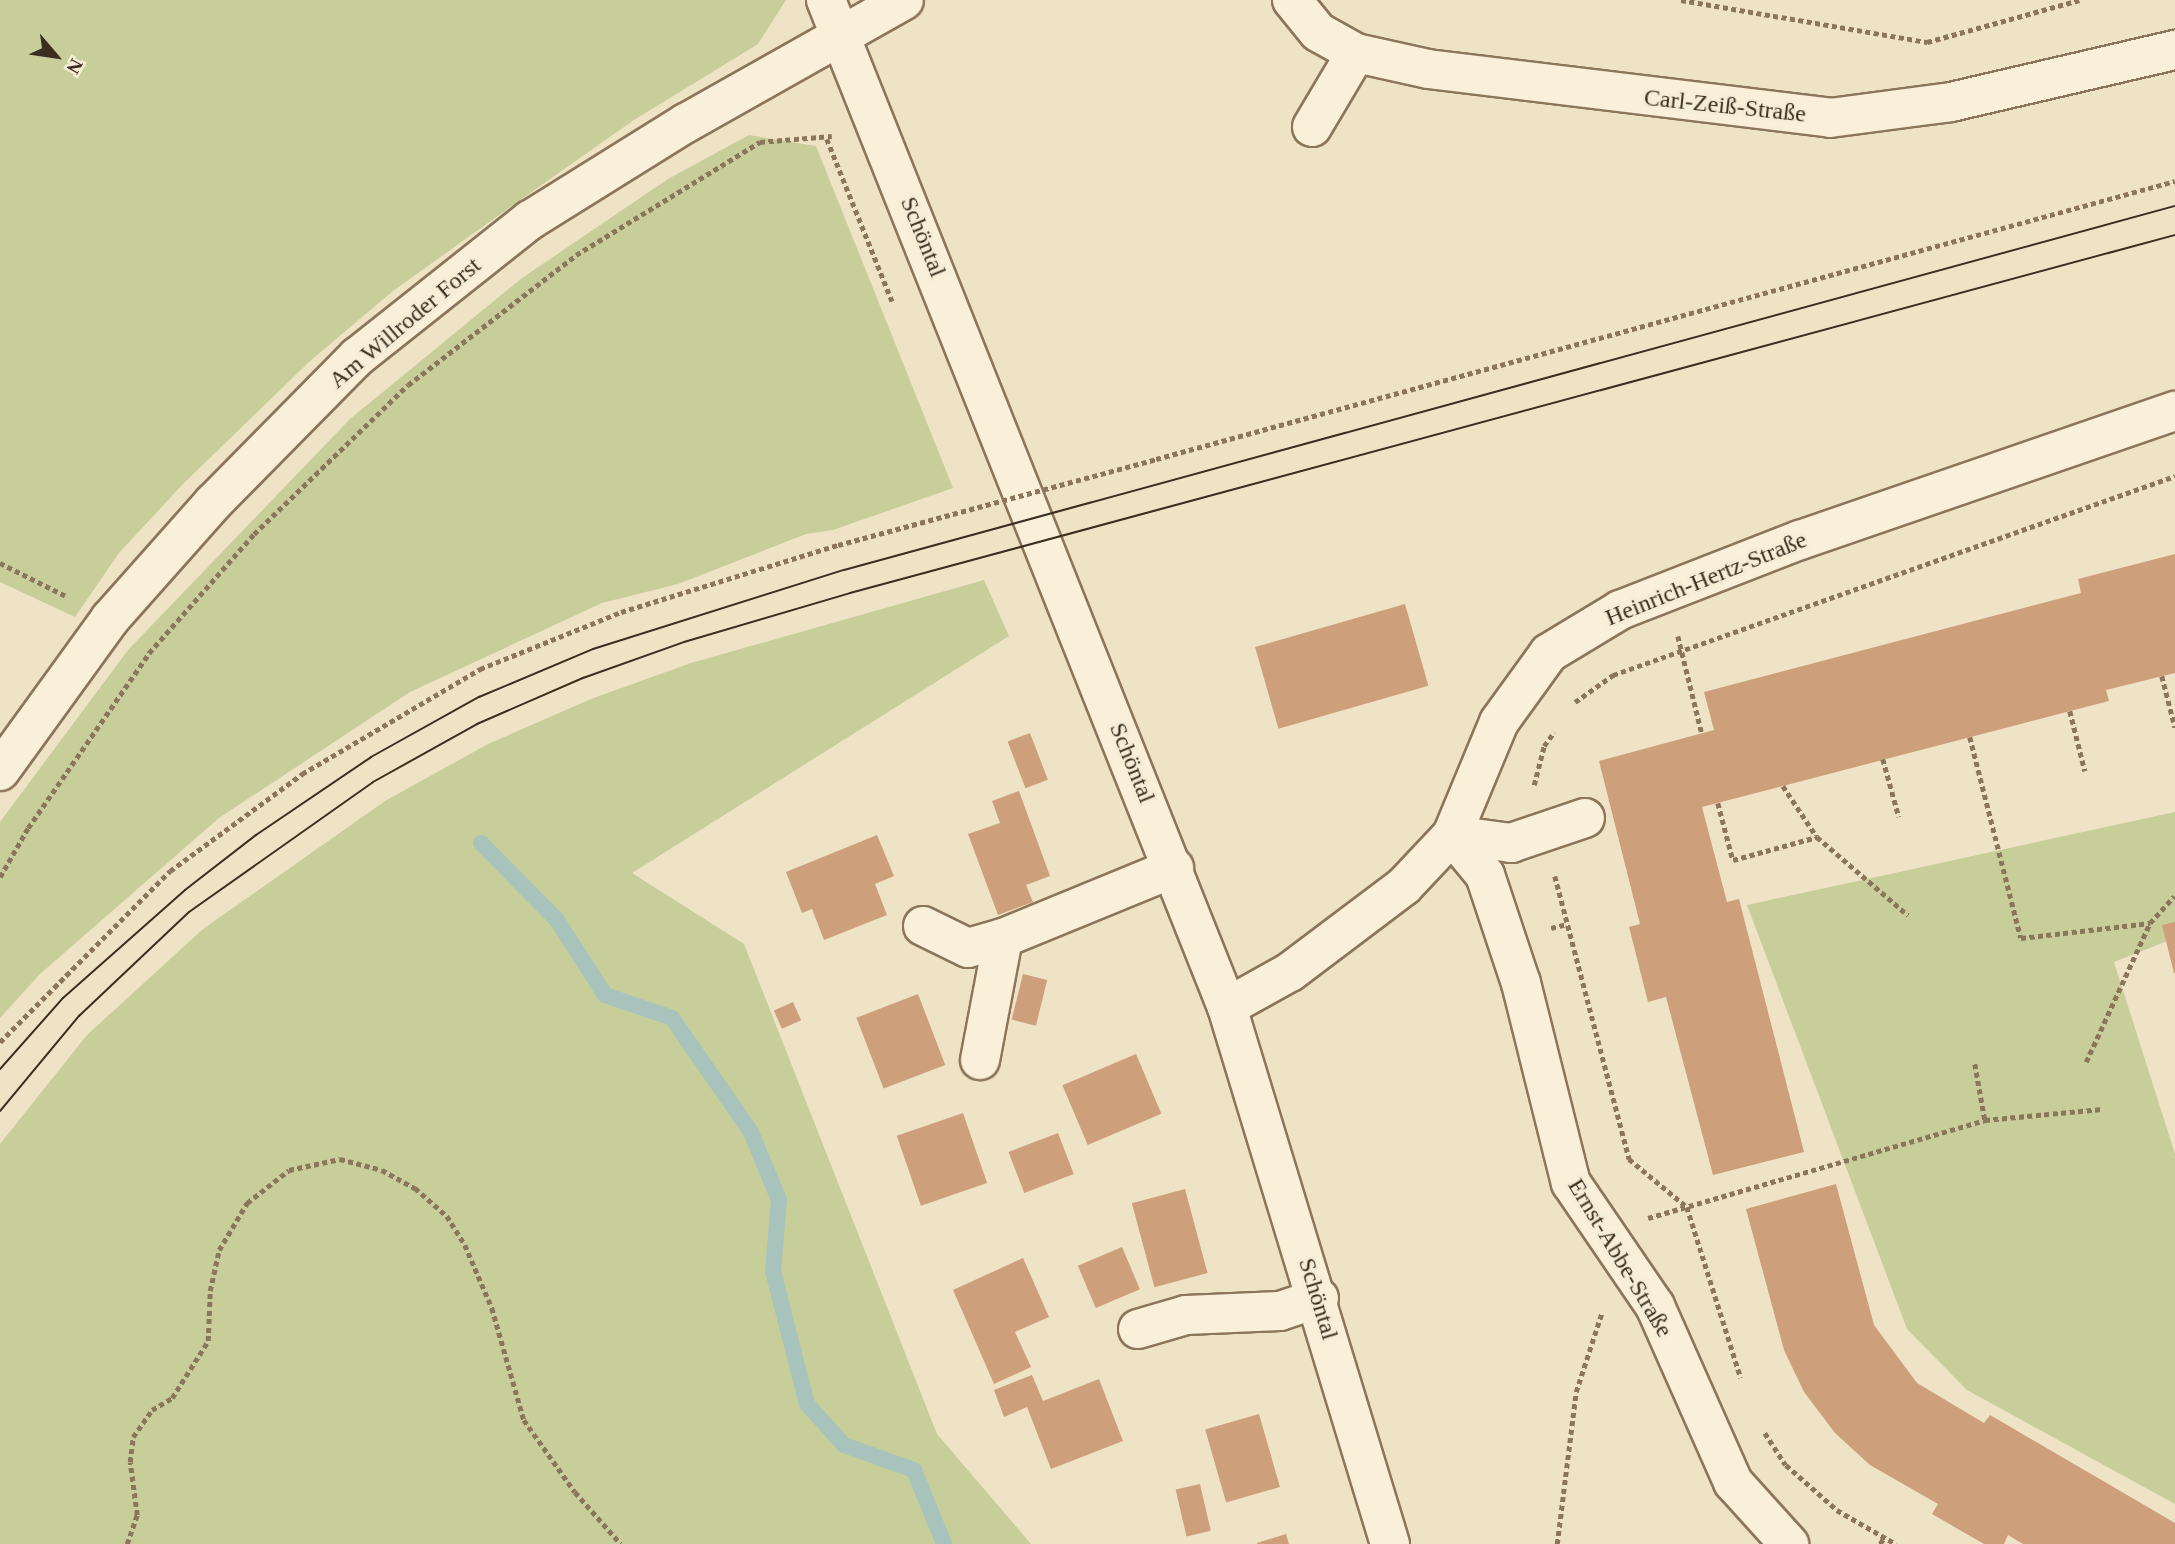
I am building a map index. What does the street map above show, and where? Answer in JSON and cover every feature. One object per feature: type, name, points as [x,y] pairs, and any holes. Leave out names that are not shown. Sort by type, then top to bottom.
[{"type":"street","name":"Schöntal","points":[[826,0],[872,108],[1227,1007],[1319,1298],[1390,1544]]},
{"type":"street","name":"Am Willroder Forst","points":[[0,771],[110,619],[213,503],[357,357],[530,219],[685,123],[904,0]]},
{"type":"street","name":"Carl-Zeiß-Straße","points":[[1292,0],[1318,32],[1356,53],[1428,69],[1830,118],[1951,102],[2173,57]]},
{"type":"street","points":[[1312,127],[1356,53]]},
{"type":"street","name":"Heinrich-Hertz-Straße","points":[[1227,1007],[1290,972],[1404,886],[1452,835],[1499,722],[1549,653],[1620,610],[1800,540],[2175,411]]},
{"type":"street","points":[[1452,835],[1511,843],[1585,818]]},
{"type":"street","name":"Ernst-Abbe-Straße","points":[[1452,835],[1485,875],[1521,983],[1571,1183],[1610,1244],[1655,1306],[1733,1482],[1789,1544]]},
{"type":"street","points":[[923,926],[968,948],[1003,938],[1174,868]]},
{"type":"street","points":[[980,1060],[1003,938]]},
{"type":"street","points":[[1138,1329],[1186,1315],[1280,1311],[1319,1298]]},
{"type":"path","points":[[1681,0],[1927,43],[2079,0]]},
{"type":"path","points":[[0,877],[28,828],[149,653],[254,534],[408,385],[576,255],[760,142],[827,139],[872,108]]},
{"type":"path","points":[[0,1042],[170,871],[302,774],[480,669],[621,612],[838,545],[2175,180]]},
{"type":"path","points":[[1568,712],[1576,700],[1613,675],[2175,476]]},
{"type":"path","points":[[0,563],[110,619]]},
{"type":"path","points":[[1682,649],[1702,734]]},
{"type":"path","points":[[2162,676],[2175,727]]},
{"type":"path","points":[[2070,711],[2085,771]]},
{"type":"path","points":[[1560,723],[1544,746],[1534,785],[1543,831],[1629,1159],[1687,1207],[1744,1389]]},
{"type":"path","points":[[1970,737],[2021,938],[2150,923]]},
{"type":"path","points":[[1883,760],[1899,817]]},
{"type":"path","points":[[1783,786],[1816,837],[1908,915]]},
{"type":"path","points":[[1718,803],[1733,860],[1816,837]]},
{"type":"path","points":[[2086,1062],[2150,923],[2174,896]]},
{"type":"path","points":[[1975,1064],[1985,1120]]},
{"type":"path","points":[[1557,1544],[1576,1392],[1610,1244],[1687,1207],[1985,1120],[2102,1109]]},
{"type":"path","points":[[127,1544],[133,1536],[137,1515],[130,1462],[133,1437],[152,1410],[172,1398],[208,1341],[210,1291],[219,1250],[247,1203],[289,1170],[340,1159],[393,1176],[415,1188],[447,1216],[466,1245],[492,1308],[524,1420],[575,1492],[621,1544]]},
{"type":"path","points":[[1759,1423],[1786,1465],[1837,1510],[1896,1544]]},
{"type":"path","points":[[133,1536],[136,1544]]},
{"type":"path","points":[[1880,1544],[1884,1537]]},
{"type":"green space","points":[[0,0],[786,0],[758,44],[634,120],[516,203],[393,291],[310,361],[182,485],[119,553],[75,617],[0,582]]},
{"type":"green space","points":[[749,135],[816,146],[953,488],[833,530],[806,534],[678,584],[602,603],[410,692],[219,818],[40,974],[0,1018],[0,822],[128,650],[350,419],[522,278],[668,179]]},
{"type":"green space","points":[[984,580],[1009,636],[632,873],[744,944],[937,1434],[1031,1544],[0,1544],[0,1144],[87,1035],[203,929],[385,801],[488,744],[591,699],[691,663]]},
{"type":"green space","points":[[2175,812],[2175,938],[2114,962],[2175,1154],[2175,1504],[1967,1390],[1907,1329],[1747,905]]},
{"type":"building","points":[[2175,554],[2175,673],[2106,690],[2109,701],[1702,807],[1727,902],[1739,899],[1804,1152],[1713,1175],[1666,997],[1648,1002],[1629,927],[1640,924],[1599,761],[1714,730],[1704,692],[2081,593],[2078,579]]},
{"type":"building","points":[[1405,604],[1428,686],[1278,729],[1255,647]]},
{"type":"building","points":[[1030,733],[1048,780],[1026,788],[1008,742]]},
{"type":"building","points":[[1019,791],[1050,876],[1026,885],[1033,902],[998,915],[968,834],[1000,823],[992,801]]},
{"type":"building","points":[[877,835],[894,876],[875,884],[887,915],[824,940],[812,909],[802,913],[786,872]]},
{"type":"building","points":[[2175,922],[2175,973],[2174,973],[2162,925]]},
{"type":"building","points":[[1023,974],[1047,980],[1036,1026],[1012,1020]]},
{"type":"building","points":[[918,994],[945,1065],[884,1089],[856,1018]]},
{"type":"building","points":[[793,1002],[801,1020],[782,1029],[774,1011]]},
{"type":"building","points":[[1136,1054],[1161,1114],[1088,1145],[1062,1085]]},
{"type":"building","points":[[963,1113],[987,1183],[921,1206],[897,1136]]},
{"type":"building","points":[[1058,1133],[1074,1174],[1024,1193],[1009,1152]]},
{"type":"building","points":[[1836,1184],[1874,1325],[1917,1383],[1984,1423],[1990,1415],[2175,1523],[2175,1544],[2023,1544],[2008,1535],[2004,1544],[1984,1544],[1932,1514],[1938,1504],[1870,1465],[1835,1433],[1804,1392],[1784,1350],[1746,1209]]},
{"type":"building","points":[[1185,1189],[1208,1273],[1154,1287],[1132,1203]]},
{"type":"building","points":[[1122,1247],[1140,1289],[1096,1308],[1078,1266]]},
{"type":"building","points":[[1023,1258],[1049,1317],[1015,1332],[1031,1367],[994,1384],[953,1290]]},
{"type":"building","points":[[1032,1375],[1043,1401],[1099,1379],[1123,1441],[1051,1469],[1027,1407],[1004,1417],[994,1390]]},
{"type":"building","points":[[1259,1414],[1280,1487],[1226,1502],[1205,1429]]},
{"type":"building","points":[[1200,1484],[1211,1531],[1186,1536],[1176,1490]]},
{"type":"building","points":[[1286,1534],[1289,1544],[1257,1544],[1257,1543]]},
{"type":"waterway","points":[[481,843],[557,920],[605,995],[672,1018],[751,1132],[779,1200],[773,1271],[807,1404],[844,1445],[914,1470],[944,1544]]},
{"type":"tram line","points":[[0,1069],[63,998],[185,890],[256,835],[371,757],[479,697],[593,649],[844,570],[2175,206]]},
{"type":"tram line","points":[[0,1111],[79,1016],[189,912],[373,782],[477,724],[583,678],[684,642],[850,593],[2175,235]]}]
